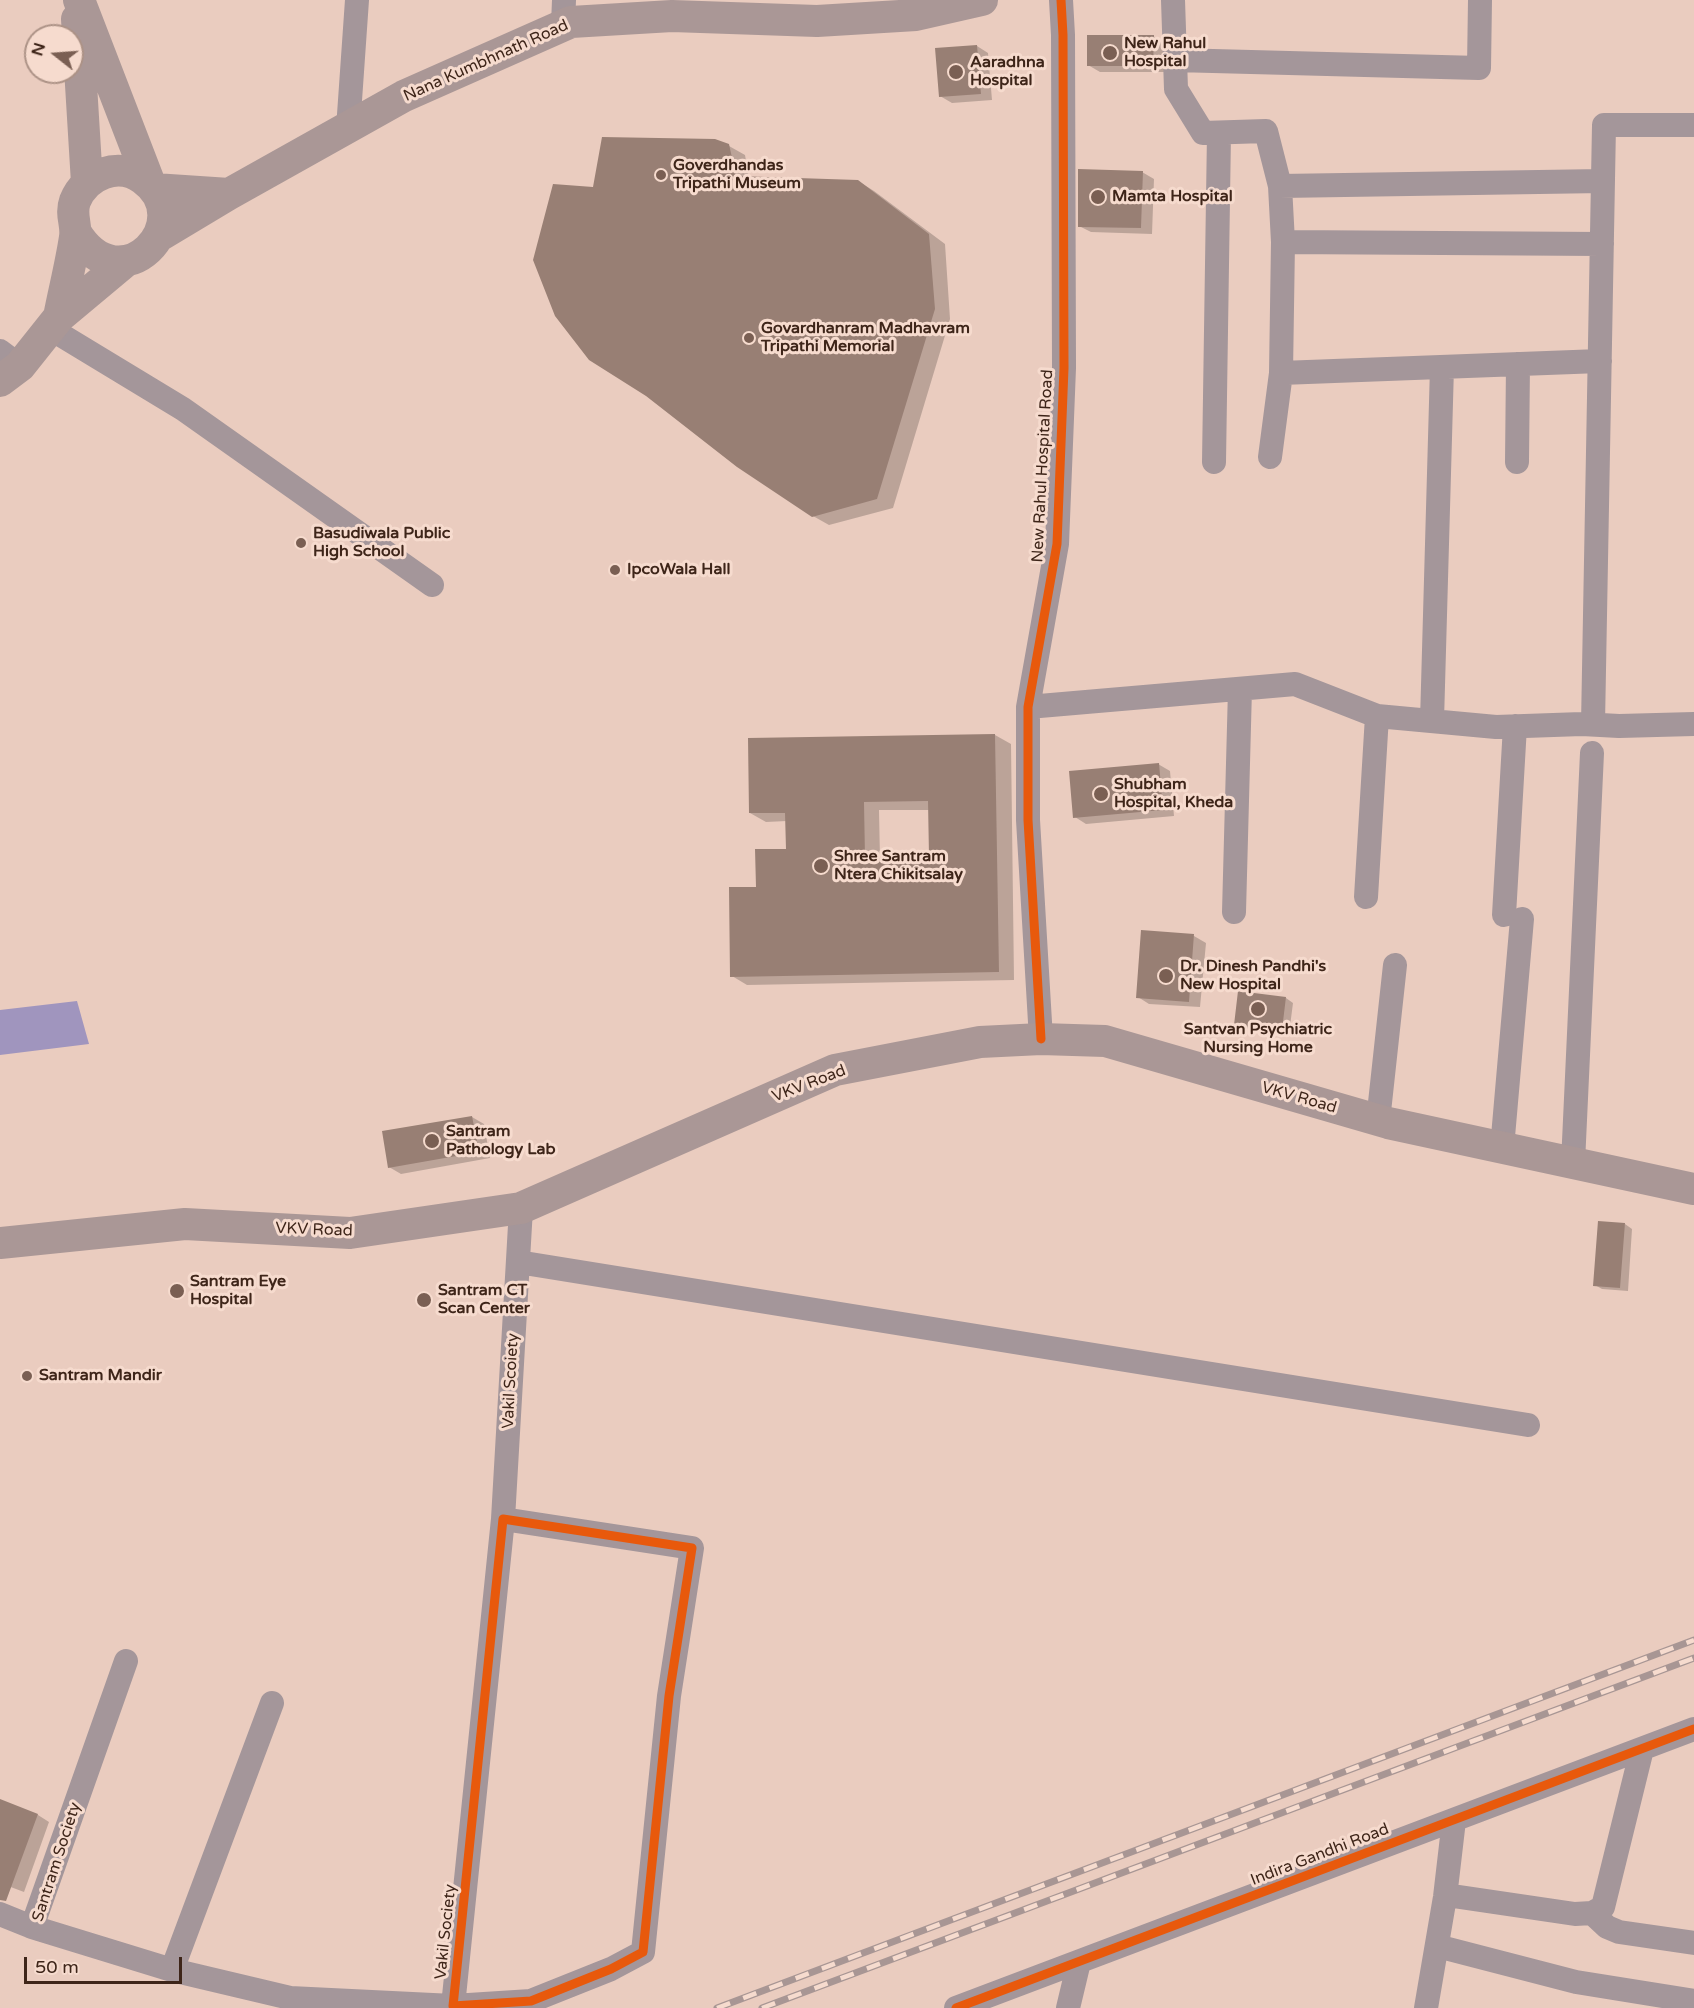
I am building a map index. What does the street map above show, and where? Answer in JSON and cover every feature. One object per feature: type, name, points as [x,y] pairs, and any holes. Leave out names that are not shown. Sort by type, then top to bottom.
[{"type":"main road","points":[[77,0],[87,183]]},
{"type":"main road","points":[[77,0],[152,187]]},
{"type":"main road","name":"Nana Kumbhnath Road","points":[[159,236],[229,194],[405,96],[564,13],[571,22],[672,8],[817,21],[916,15],[982,0]]},
{"type":"main road","points":[[110,171],[125,171],[139,176],[152,187],[163,208],[163,223],[159,236],[151,248],[140,256],[126,261],[112,261],[97,257],[84,247],[76,233],[72,218],[75,202],[82,187],[87,183],[94,177],[110,171]]},
{"type":"main road","points":[[152,187],[229,194]]},
{"type":"main road","points":[[55,323],[76,233]]},
{"type":"main road","points":[[7,366],[126,261]]},
{"type":"main road","name":"VKV Road","points":[[0,1243],[185,1224],[350,1233],[521,1208],[835,1070],[980,1042],[1041,1039],[1105,1041],[1378,1121],[1694,1189]]},
{"type":"street","points":[[348,129],[357,0]]},
{"type":"street","name":"New Rahul Hospital Road","points":[[1041,1039],[1028,820],[1028,707],[1057,544],[1064,368],[1064,35],[1061,0]]},
{"type":"street","points":[[1173,0],[1176,89],[1203,133],[1266,132],[1280,186],[1283,242],[1281,373],[1270,457]]},
{"type":"street","points":[[1175,60],[1479,68],[1480,0]]},
{"type":"street","points":[[1593,724],[1604,125],[1694,124]]},
{"type":"street","points":[[1214,462],[1219,133]]},
{"type":"street","points":[[1280,186],[1603,181]]},
{"type":"street","points":[[1283,242],[1602,244]]},
{"type":"street","points":[[55,323],[183,409],[432,585]]},
{"type":"street","points":[[1281,373],[1600,361]]},
{"type":"street","points":[[1517,462],[1518,364]]},
{"type":"street","points":[[1432,721],[1442,367]]},
{"type":"street","points":[[1028,707],[1295,684],[1377,716],[1496,727],[1694,724]]},
{"type":"street","points":[[1234,912],[1240,689]]},
{"type":"street","points":[[1366,897],[1377,716]]},
{"type":"street","points":[[1502,1148],[1513,917],[1515,726]]},
{"type":"street","points":[[1573,1163],[1592,753]]},
{"type":"street","points":[[1378,1121],[1395,965]]},
{"type":"street","name":"Vakil Scoiety","points":[[503,1519],[521,1208]]},
{"type":"street","points":[[518,1262],[1528,1425]]},
{"type":"street","points":[[453,2006],[531,2001],[610,1969],[643,1952],[669,1696],[692,1548],[503,1519]]},
{"type":"street","name":"Vakil Society","points":[[453,2006],[503,1519]]},
{"type":"street","name":"Santram Society","points":[[126,1661],[32,1927],[172,1970],[290,1998],[453,2006]]},
{"type":"street","points":[[172,1970],[272,1703]]},
{"type":"street","name":"Indira Gandhi Road","points":[[956,2008],[1694,1729]]},
{"type":"street","points":[[1446,1895],[1575,1914],[1592,1913],[1603,1907],[1642,1749]]},
{"type":"street","points":[[1426,2008],[1446,1895],[1454,1820]]},
{"type":"street","points":[[1592,1913],[1607,1927],[1619,1932],[1694,1943]]},
{"type":"street","points":[[0,1914],[32,1927]]},
{"type":"street","points":[[1437,1946],[1576,1982],[1694,2001]]},
{"type":"street","points":[[1068,2008],[1080,1962]]},
{"type":"shaded area","points":[[77,1001],[89,1044],[0,1055],[0,1010]]},
{"type":"building","points":[[1087,35],[1154,35],[1153,66],[1087,66]]},
{"type":"building","points":[[977,45],[981,94],[939,97],[935,48]]},
{"type":"building","name":"Govardhanram Madhavram Tripathi Memorial","points":[[602,137],[715,139],[729,144],[736,176],[858,180],[929,234],[935,309],[877,499],[812,517],[737,467],[646,396],[589,360],[555,316],[533,260],[553,184],[593,187]]},
{"type":"building","points":[[1078,169],[1143,171],[1141,228],[1078,227]]},
{"type":"building","points":[[995,734],[999,972],[730,977],[729,887],[756,887],[755,849],[786,849],[785,813],[749,813],[748,738]],"holes":[[[928,801],[929,856],[865,857],[864,802]]]},
{"type":"building","points":[[1159,763],[1163,810],[1073,818],[1069,771]]},
{"type":"building","points":[[1141,930],[1194,934],[1189,1002],[1136,998]]},
{"type":"building","points":[[1238,991],[1286,997],[1282,1030],[1234,1025]]},
{"type":"building","points":[[472,1116],[479,1152],[388,1168],[382,1131]]},
{"type":"building","points":[[1598,1221],[1625,1223],[1620,1288],[1593,1286]]},
{"type":"building","points":[[0,1799],[38,1814],[6,1901],[0,1900]]},
{"type":"railway","points":[[717,2008],[1694,1640]]},
{"type":"railway","points":[[762,2008],[1694,1658]]},
{"type":"cycle path","points":[[1041,1039],[1028,820],[1028,707],[1057,544],[1064,368],[1061,0]]},
{"type":"cycle path","points":[[503,1519],[692,1548],[669,1696],[643,1952],[611,1969],[531,2001],[453,2006],[503,1519]]},
{"type":"cycle path","points":[[956,2008],[1694,1729]]},
{"type":"place","name":"New Rahul Hospital","points":[[1110,53]]},
{"type":"place","name":"Aaradhna Hospital","points":[[956,72]]},
{"type":"place","name":"Goverdhandas Tripathi Museum","points":[[661,175]]},
{"type":"place","name":"Mamta Hospital","points":[[1098,197]]},
{"type":"place","name":"Govardhanram Madhavram Tripathi Memorial","points":[[749,338]]},
{"type":"place","name":"Basudiwala Public High School","points":[[301,543]]},
{"type":"place","name":"IpcoWala Hall","points":[[615,570]]},
{"type":"place","name":"Shubham Hospital, Kheda","points":[[1101,794]]},
{"type":"place","name":"Shree Santram Ntera Chikitsalay","points":[[821,866]]},
{"type":"place","name":"Dr. Dinesh Pandhi's New Hospital","points":[[1166,976]]},
{"type":"place","name":"Santvan Psychiatric Nursing Home","points":[[1258,1009]]},
{"type":"place","name":"Santram Pathology Lab","points":[[432,1141]]},
{"type":"place","name":"Santram Eye Hospital","points":[[177,1291]]},
{"type":"place","name":"Santram CT Scan Center","points":[[424,1300]]},
{"type":"place","name":"Santram Mandir","points":[[27,1376]]}]
